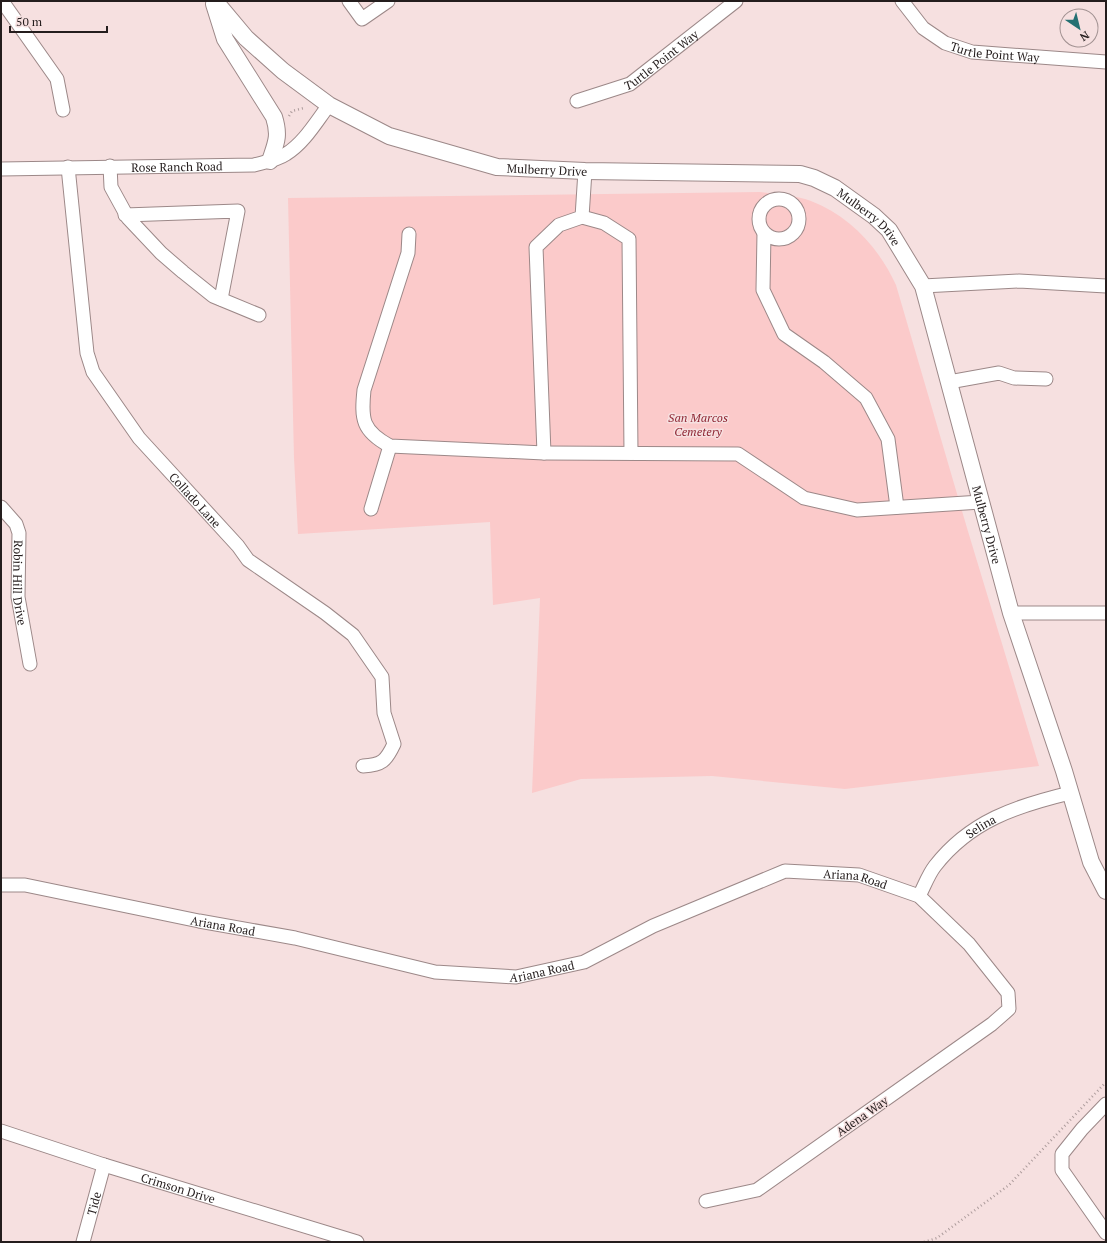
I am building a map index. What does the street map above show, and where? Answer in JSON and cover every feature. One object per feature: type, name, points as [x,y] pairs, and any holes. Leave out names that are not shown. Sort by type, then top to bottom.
[{"type":"main road","name":"Mulberry Drive","points":[[214,1],[246,38],[283,71],[329,105],[389,136],[497,167],[585,171],[800,174],[814,178],[835,188],[874,216],[889,230],[923,286],[1011,613],[1091,862],[1106,891]]},
{"type":"main road","points":[[214,1],[225,39],[274,117],[278,129],[270,161]]},
{"type":"street","points":[[2,1],[57,79],[63,110]]},
{"type":"street","points":[[349,1],[362,19],[388,1]]},
{"type":"street","name":"Turtle Point Way","points":[[577,101],[630,84],[736,1]]},
{"type":"street","name":"Turtle Point Way","points":[[902,1],[923,28],[945,43],[972,52],[1106,62]]},
{"type":"street","name":"Rose Ranch Road","points":[[1,169],[110,166],[254,165],[270,161],[286,154],[300,143],[329,105]]},
{"type":"street","points":[[110,166],[111,187],[126,215],[161,253],[213,296],[258,315]]},
{"type":"street","name":"Collado Lane","points":[[68,167],[88,353],[93,372],[139,438],[238,546],[248,560],[325,612],[353,635],[382,677],[384,713],[394,744],[387,759],[375,766],[363,766]]},
{"type":"street","points":[[582,218],[585,171]]},
{"type":"street","points":[[126,215],[238,211],[221,299]]},
{"type":"street","points":[[544,453],[536,247],[559,225],[582,218],[604,224],[629,239],[631,453]]},
{"type":"street","points":[[764,233],[763,290],[784,334],[824,362],[866,398],[888,439],[897,507]]},
{"type":"street","points":[[409,234],[408,253],[364,390],[362,409],[366,428],[378,440],[390,446],[544,453],[738,454],[804,498],[857,510],[981,502]]},
{"type":"street","points":[[923,286],[1019,281],[1106,286]]},
{"type":"street","points":[[949,382],[999,373],[1014,378],[1046,379]]},
{"type":"street","points":[[371,509],[390,446]]},
{"type":"street","name":"Robin Hill Drive","points":[[1,507],[16,524],[19,532],[18,597],[30,664]]},
{"type":"street","points":[[1011,613],[1106,613]]},
{"type":"street","name":"Selina","points":[[919,896],[934,868],[950,849],[969,832],[1001,814],[1070,793]]},
{"type":"street","name":"Ariana Road","points":[[1,885],[24,886],[198,921],[295,938],[435,972],[516,976],[584,962],[653,926],[785,871],[860,875],[919,896],[969,944],[1008,993],[1009,1010]]},
{"type":"street","name":"Adena Way","points":[[706,1201],[757,1190],[992,1024],[1009,1010]]},
{"type":"street","points":[[1106,1104],[1082,1129],[1062,1154],[1062,1170],[1106,1233]]},
{"type":"street","name":"Crimson Drive","points":[[1,1131],[104,1165],[357,1242]]},
{"type":"street","name":"Tide","points":[[83,1242],[104,1165]]},
{"type":"path","points":[[290,122],[289,115],[292,111],[304,108]]},
{"type":"path","points":[[924,1242],[938,1238],[1009,1185],[1106,1082]]},
{"type":"green space","name":"San Marcos Cemetery","points":[[760,192],[799,197],[825,207],[838,215],[851,224],[872,246],[889,271],[896,285],[1039,766],[845,789],[712,776],[581,779],[532,793],[540,598],[493,605],[490,522],[298,534],[294,458],[288,198]]}]
